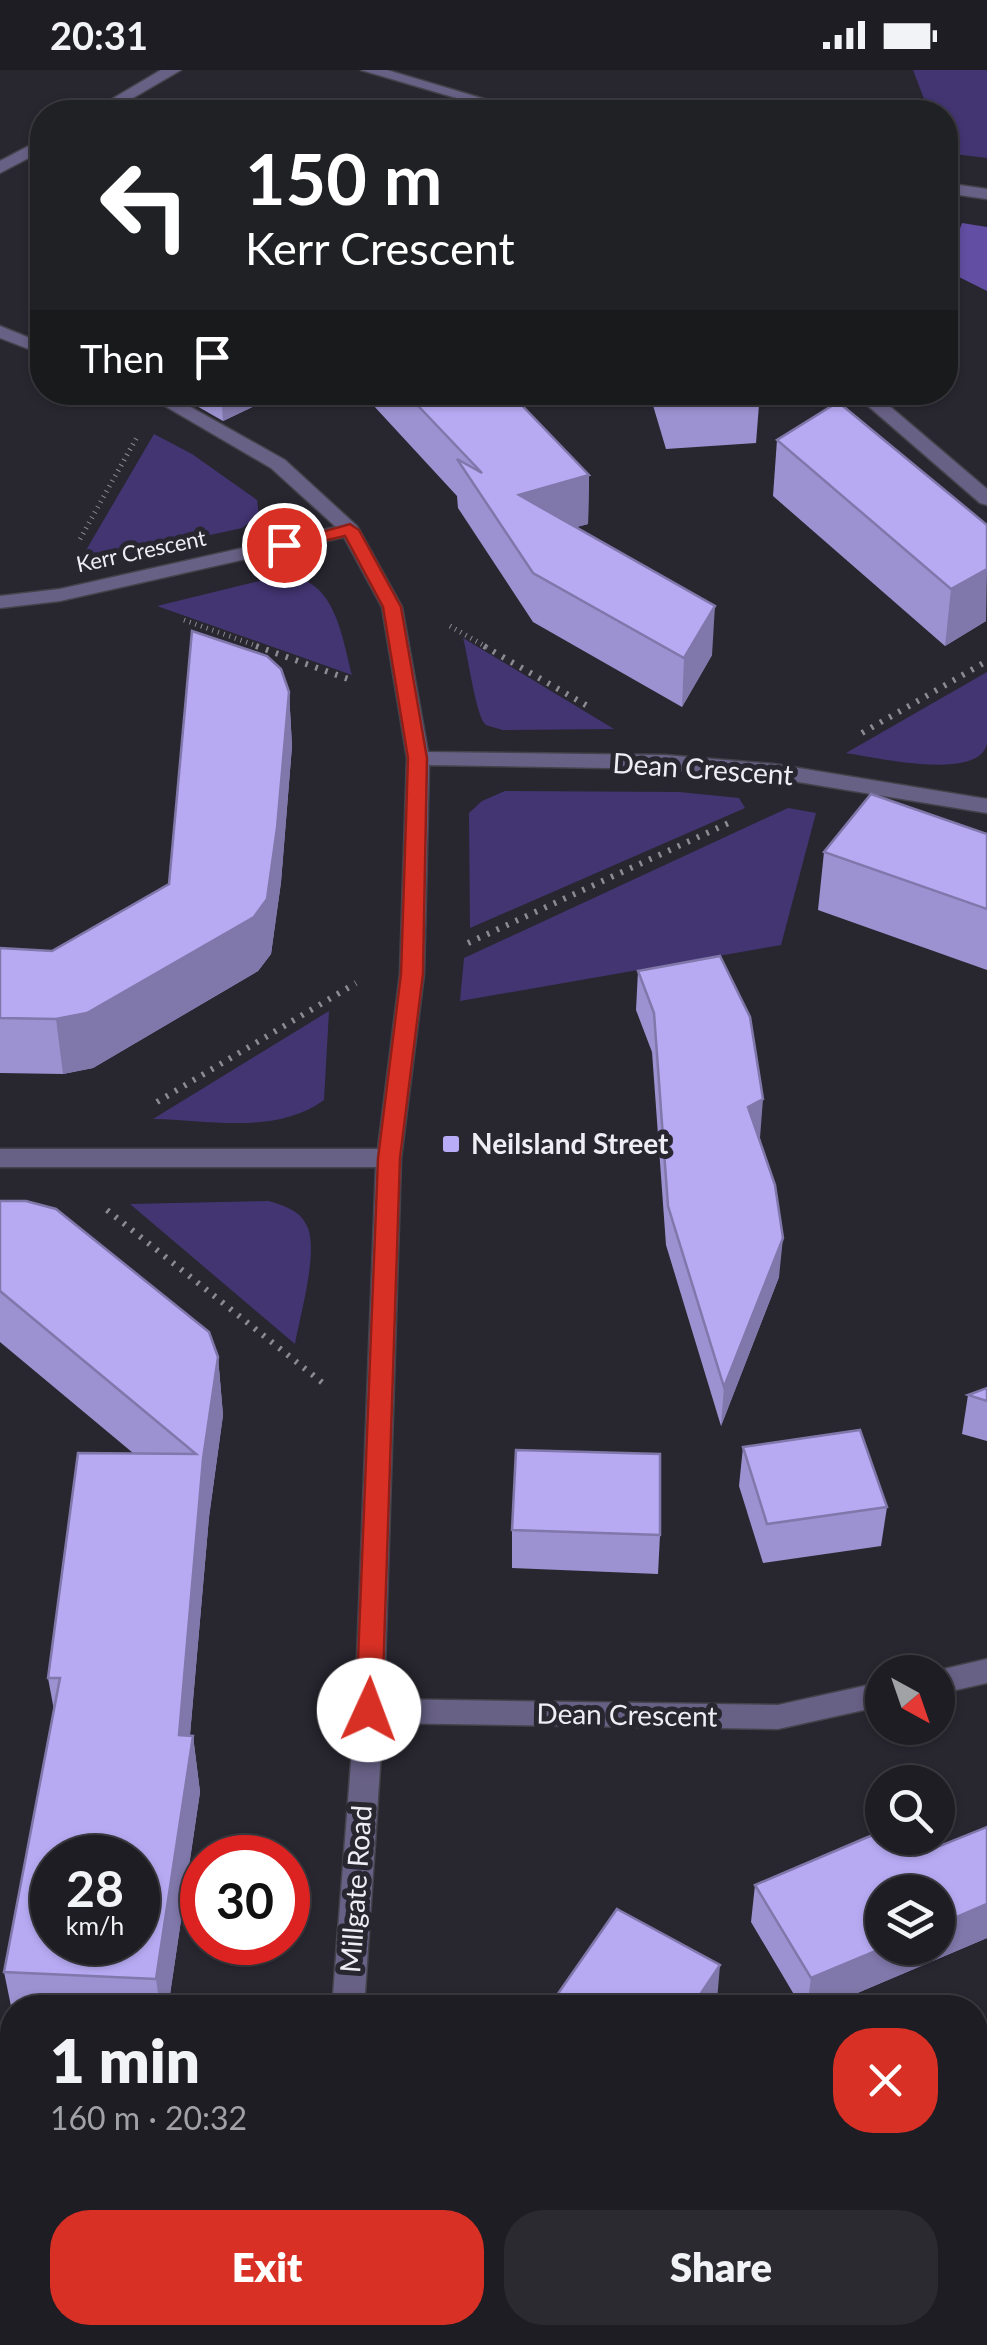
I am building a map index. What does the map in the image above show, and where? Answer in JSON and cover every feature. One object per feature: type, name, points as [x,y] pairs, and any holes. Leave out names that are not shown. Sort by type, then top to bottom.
[{"type":"street","points":[[119,100],[172,70]]},
{"type":"street","points":[[369,70],[477,100]]},
{"type":"street","points":[[0,168],[30,151]]},
{"type":"street","points":[[958,190],[987,194]]},
{"type":"street","points":[[0,331],[30,343]]},
{"type":"street","name":"Millgate Road","points":[[174,405],[278,464],[350,530],[392,607],[418,758],[412,959],[389,1158],[369,1710],[349,1995]]},
{"type":"street","points":[[876,405],[987,499]]},
{"type":"street","name":"Kerr Crescent","points":[[0,602],[93,588],[350,530]]},
{"type":"street","name":"Dean Crescent","points":[[418,758],[665,762],[804,776],[987,806]]},
{"type":"street","points":[[0,1158],[389,1158]]},
{"type":"street","points":[[955,1678],[987,1671]]},
{"type":"street","name":"Dean Crescent","points":[[369,1710],[778,1717],[865,1698]]},
{"type":"path","points":[[48,596],[149,405]]},
{"type":"path","points":[[380,586],[600,714]]},
{"type":"path","points":[[93,588],[408,701]]},
{"type":"path","points":[[146,1108],[412,959],[782,799],[837,747],[987,661]]},
{"type":"path","points":[[43,1159],[379,1429]]},
{"type":"shaded area","points":[[913,70],[987,70],[987,158],[958,155],[958,100],[924,100]]},
{"type":"shaded area","points":[[962,223],[987,227],[987,291],[958,276],[958,234]]},
{"type":"shaded area","points":[[154,434],[192,454],[257,500],[259,515],[242,528],[78,564]]},
{"type":"shaded area","points":[[280,576],[298,578],[324,595],[339,624],[352,675],[157,606]]},
{"type":"shaded area","points":[[463,638],[614,729],[502,730],[486,725],[476,699]]},
{"type":"shaded area","points":[[987,672],[987,744],[980,755],[946,765],[846,753]]},
{"type":"shaded area","points":[[505,791],[679,792],[739,798],[745,808],[470,928],[469,813],[482,801]]},
{"type":"shaded area","points":[[788,808],[816,813],[781,945],[460,1001],[464,958]]},
{"type":"shaded area","points":[[329,1011],[324,1100],[305,1111],[264,1122],[153,1119]]},
{"type":"shaded area","points":[[269,1201],[300,1216],[310,1237],[310,1266],[295,1344],[130,1204]]},
{"type":"building","points":[[417,405],[522,405],[589,475],[519,495],[715,606],[684,658],[533,573],[457,459],[482,473]]},
{"type":"building","points":[[833,405],[842,405],[987,525],[987,569],[951,589],[777,440]]},
{"type":"building","points":[[192,631],[267,656],[281,669],[289,692],[267,899],[254,917],[87,1013],[56,1019],[0,1018],[0,948],[52,951],[169,884]]},
{"type":"building","points":[[871,794],[987,834],[987,909],[824,852]]},
{"type":"building","points":[[720,956],[750,1017],[763,1099],[748,1107],[775,1185],[783,1238],[724,1387],[668,1206],[654,1013],[638,971]]},
{"type":"building","points":[[0,1201],[26,1201],[56,1209],[209,1332],[218,1357],[203,1459],[179,1735],[193,1736],[160,1953],[160,1835],[30,1835],[60,1678],[48,1678],[78,1453],[196,1454],[0,1291]]},
{"type":"building","points":[[987,1388],[987,1401],[968,1395]]},
{"type":"building","points":[[860,1430],[887,1507],[767,1524],[743,1447]]},
{"type":"building","points":[[516,1450],[660,1454],[660,1535],[512,1530]]},
{"type":"building","points":[[987,1827],[987,1904],[955,1918],[955,1875],[865,1875],[865,1956],[811,1978],[755,1885],[865,1838],[865,1855],[915,1856],[955,1855],[955,1840]]},
{"type":"building","points":[[30,1836],[30,1965],[158,1965],[156,1979],[4,1972]]},
{"type":"building","points":[[617,1909],[720,1965],[700,1995],[557,1995]]},
{"type":"place","name":"Neilsland Street","points":[[451,1144]]},
{"type":"route","points":[[284,545],[350,530],[392,607],[418,758],[412,974],[389,1158],[369,1710]]}]
